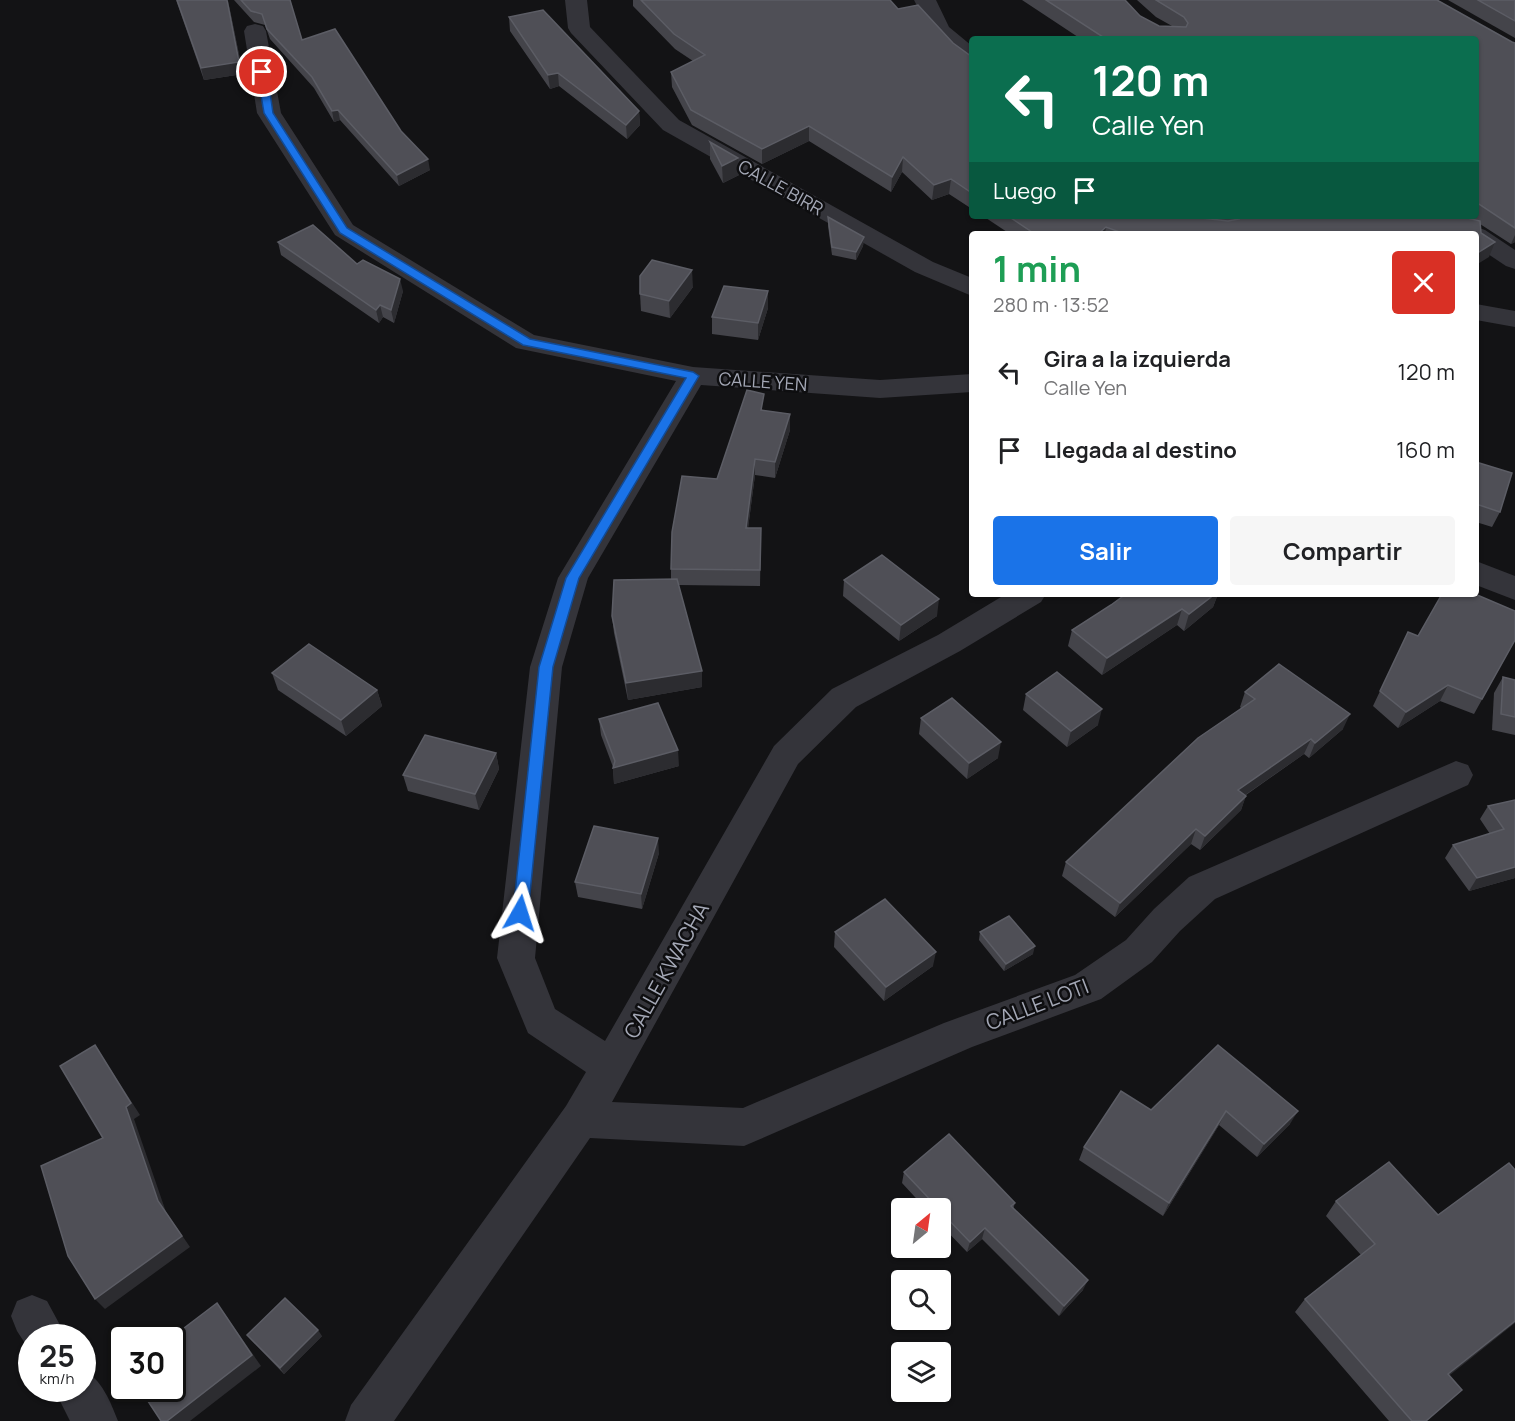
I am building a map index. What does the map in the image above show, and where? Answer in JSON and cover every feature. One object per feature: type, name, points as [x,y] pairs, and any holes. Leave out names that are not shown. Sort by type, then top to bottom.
[{"type":"street","name":"CALLE BIRR","points":[[576,0],[579,28],[671,125],[924,267],[969,287]]},
{"type":"street","points":[[925,0],[940,30],[969,54]]},
{"type":"street","name":"CALLE YEN","points":[[255,31],[269,113],[344,230],[526,342],[693,376],[880,389],[969,383]]},
{"type":"street","points":[[1479,236],[1515,261]]},
{"type":"street","points":[[1479,313],[1515,319]]},
{"type":"street","points":[[611,1067],[541,1022],[516,958],[546,667],[573,578],[693,376]]},
{"type":"street","points":[[1479,573],[1515,589]]},
{"type":"street","name":"CALLE KWACHA","points":[[367,1421],[580,1119],[786,755],[844,698],[949,643],[1025,597]]},
{"type":"street","name":"CALLE LOTI","points":[[580,1119],[744,1127],[958,1035],[1088,987],[1139,951],[1167,920],[1202,888],[1456,775]]},
{"type":"street","points":[[84,1402],[96,1421]]},
{"type":"building","points":[[177,0],[227,0],[239,62],[201,68]]},
{"type":"building","points":[[241,0],[290,0],[302,40],[335,29],[401,131],[428,159],[397,175],[338,110],[332,111],[312,77],[267,29],[262,14],[251,11]]},
{"type":"building","points":[[641,0],[890,0],[898,9],[918,5],[953,43],[969,55],[969,191],[951,179],[934,185],[903,157],[892,177],[809,126],[762,149],[691,110],[671,72],[705,55],[674,34]]},
{"type":"building","points":[[1046,0],[1125,0],[1140,16],[1159,26],[1186,27],[1188,23],[1184,17],[1156,0],[1437,0],[1515,43],[1515,228],[1479,204],[1479,36],[1101,36]]},
{"type":"building","points":[[1478,0],[1515,0],[1515,21]]},
{"type":"building","points":[[543,10],[639,111],[626,125],[558,73],[548,75],[509,17]]},
{"type":"building","points":[[710,142],[738,158],[722,166]]},
{"type":"building","points":[[828,217],[864,237],[856,252],[832,247]]},
{"type":"building","points":[[1012,219],[1210,219],[1228,221],[1239,219],[1472,219],[1480,221],[1481,233],[1495,242],[1479,252],[1479,231],[1117,231],[1106,227],[1101,231],[1030,231]]},
{"type":"building","points":[[313,225],[357,264],[363,260],[400,279],[391,310],[380,305],[376,310],[278,242]]},
{"type":"building","points":[[652,260],[692,270],[669,301],[640,294],[640,276]]},
{"type":"building","points":[[724,286],[768,291],[758,323],[712,317]]},
{"type":"building","points":[[747,390],[764,394],[761,410],[790,414],[775,462],[755,459],[746,528],[761,528],[760,570],[671,569],[672,532],[682,476],[717,479]]},
{"type":"building","points":[[1479,463],[1512,473],[1500,512],[1479,505]]},
{"type":"building","points":[[882,555],[939,599],[901,625],[844,580]]},
{"type":"building","points":[[677,579],[702,671],[626,683],[612,616],[614,580]]},
{"type":"building","points":[[1479,596],[1515,611],[1515,640],[1482,699],[1448,685],[1406,712],[1380,691],[1408,632],[1418,636],[1440,597]]},
{"type":"building","points":[[1122,597],[1211,597],[1189,614],[1182,609],[1107,658],[1072,630]]},
{"type":"building","points":[[309,644],[377,690],[341,720],[272,673]]},
{"type":"building","points":[[1279,664],[1350,714],[1315,743],[1311,739],[1238,790],[1246,796],[1205,836],[1196,829],[1120,903],[1066,862],[1198,738],[1255,699],[1245,692]]},
{"type":"building","points":[[1057,672],[1102,709],[1071,731],[1026,694]]},
{"type":"building","points":[[1503,677],[1515,680],[1515,717],[1501,714]]},
{"type":"building","points":[[952,698],[1001,742],[969,763],[921,718]]},
{"type":"building","points":[[658,703],[678,750],[613,768],[615,761],[599,719]]},
{"type":"building","points":[[425,735],[496,753],[475,794],[403,775]]},
{"type":"building","points":[[1515,800],[1515,867],[1477,878],[1453,845],[1504,829],[1488,806]]},
{"type":"building","points":[[594,826],[658,838],[641,894],[575,882]]},
{"type":"building","points":[[885,899],[936,952],[886,987],[835,932]]},
{"type":"building","points":[[1009,916],[1035,946],[1006,964],[980,932]]},
{"type":"building","points":[[95,1045],[131,1103],[126,1107],[158,1201],[182,1236],[95,1299],[68,1256],[41,1166],[103,1138],[60,1066]]},
{"type":"building","points":[[1218,1045],[1298,1111],[1264,1144],[1226,1111],[1169,1203],[1084,1147],[1121,1091],[1151,1110]]},
{"type":"building","points":[[949,1134],[1015,1203],[1011,1206],[1088,1280],[1064,1306],[985,1228],[970,1242],[951,1222],[951,1198],[929,1198],[904,1172]]},
{"type":"building","points":[[1389,1162],[1438,1215],[1509,1163],[1515,1170],[1515,1321],[1448,1374],[1462,1390],[1426,1421],[1412,1421],[1305,1299],[1375,1244],[1336,1201]]},
{"type":"building","points":[[285,1298],[318,1330],[280,1368],[247,1335]]},
{"type":"building","points":[[217,1303],[252,1355],[167,1421],[161,1421],[149,1402],[186,1402],[186,1327]]},
{"type":"route","points":[[262,72],[269,113],[344,230],[526,342],[693,376],[573,578],[546,667],[520,913]]}]
